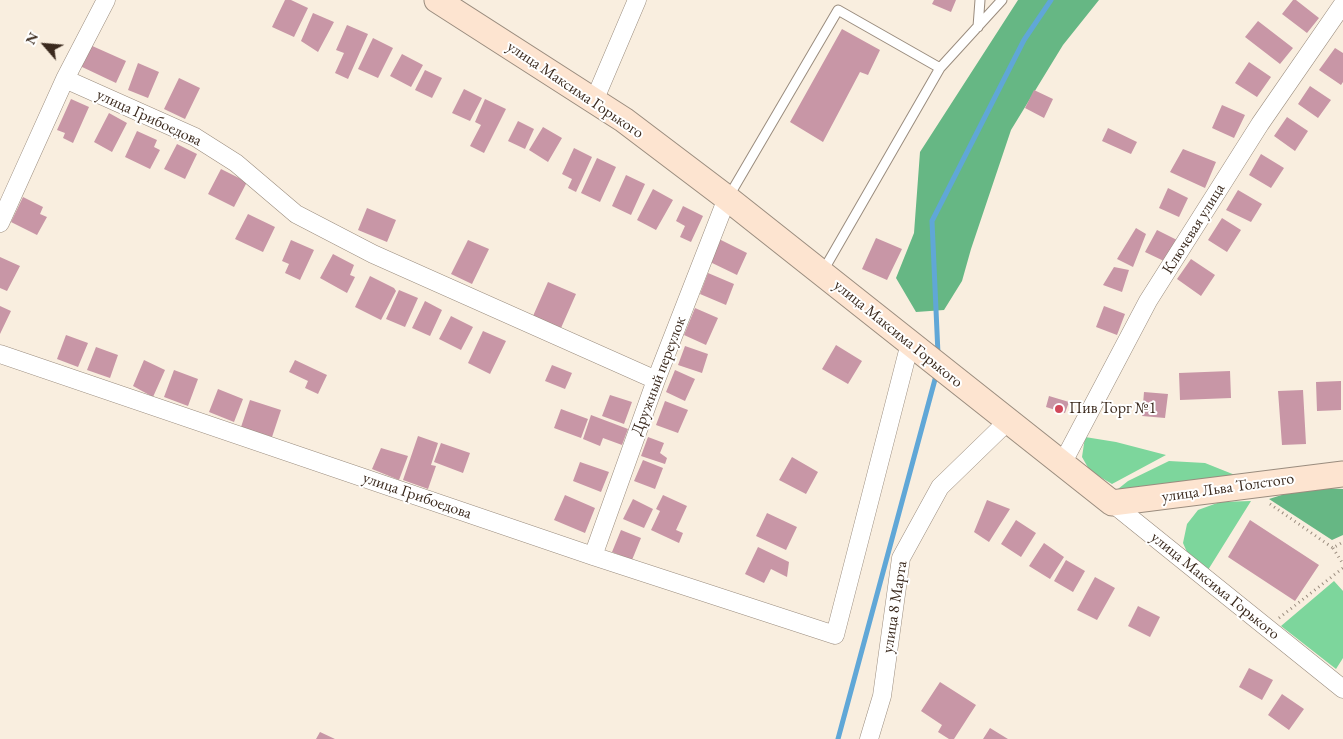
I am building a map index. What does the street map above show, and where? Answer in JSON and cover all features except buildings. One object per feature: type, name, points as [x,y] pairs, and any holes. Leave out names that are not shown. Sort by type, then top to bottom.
[{"type":"street","points":[[0,223],[65,79],[106,0]]},
{"type":"street","name":"улица Максима Горького","points":[[437,0],[624,120],[727,198],[1343,689]]},
{"type":"street","points":[[594,100],[637,0]]},
{"type":"street","name":"Ключевая улица","points":[[1062,464],[1148,301],[1260,124],[1343,4]]},
{"type":"street","name":"улица Грибоедова","points":[[65,79],[195,137],[236,164],[296,214],[373,254],[656,380]]},
{"type":"street","name":"Дружный переулок","points":[[593,556],[656,380],[727,198]]},
{"type":"street","name":"улица Грибоедова","points":[[0,354],[593,556],[836,635],[910,343]]},
{"type":"street","name":"улица 8 Марта","points":[[869,739],[882,696],[901,558],[940,487],[1008,421]]},
{"type":"street","name":"улица Льва Толстого","points":[[1112,503],[1343,474]]},
{"type":"lane","points":[[978,27],[980,0]]},
{"type":"lane","points":[[822,273],[940,68],[1002,0]]},
{"type":"lane","points":[[727,198],[838,10],[940,68]]},
{"type":"path","points":[[1242,486],[1333,548],[1343,564]]},
{"type":"path","points":[[1333,548],[1343,542]]},
{"type":"path","points":[[1267,628],[1343,568]]},
{"type":"green space","points":[[1018,0],[1099,0],[1063,45],[1011,130],[962,281],[944,310],[916,312],[896,278],[914,233],[920,152]]},
{"type":"green space","points":[[1085,437],[1116,442],[1166,455],[1112,484],[1090,471],[1082,457]]},
{"type":"green space","points":[[1169,461],[1205,463],[1235,475],[1115,496],[1118,489],[1128,481]]},
{"type":"green space","points":[[1307,487],[1343,489],[1343,535],[1332,540],[1269,499]]},
{"type":"green space","points":[[1251,501],[1208,570],[1190,559],[1183,543],[1187,524],[1198,510],[1220,502]]},
{"type":"green space","points":[[1334,581],[1343,591],[1343,658],[1336,669],[1281,626]]},
{"type":"waterway","points":[[938,354],[932,221],[1024,40],[1051,0]]},
{"type":"waterway","points":[[838,739],[937,372]]},
{"type":"place","name":"Пив Торг №1","points":[[1059,409]]}]
